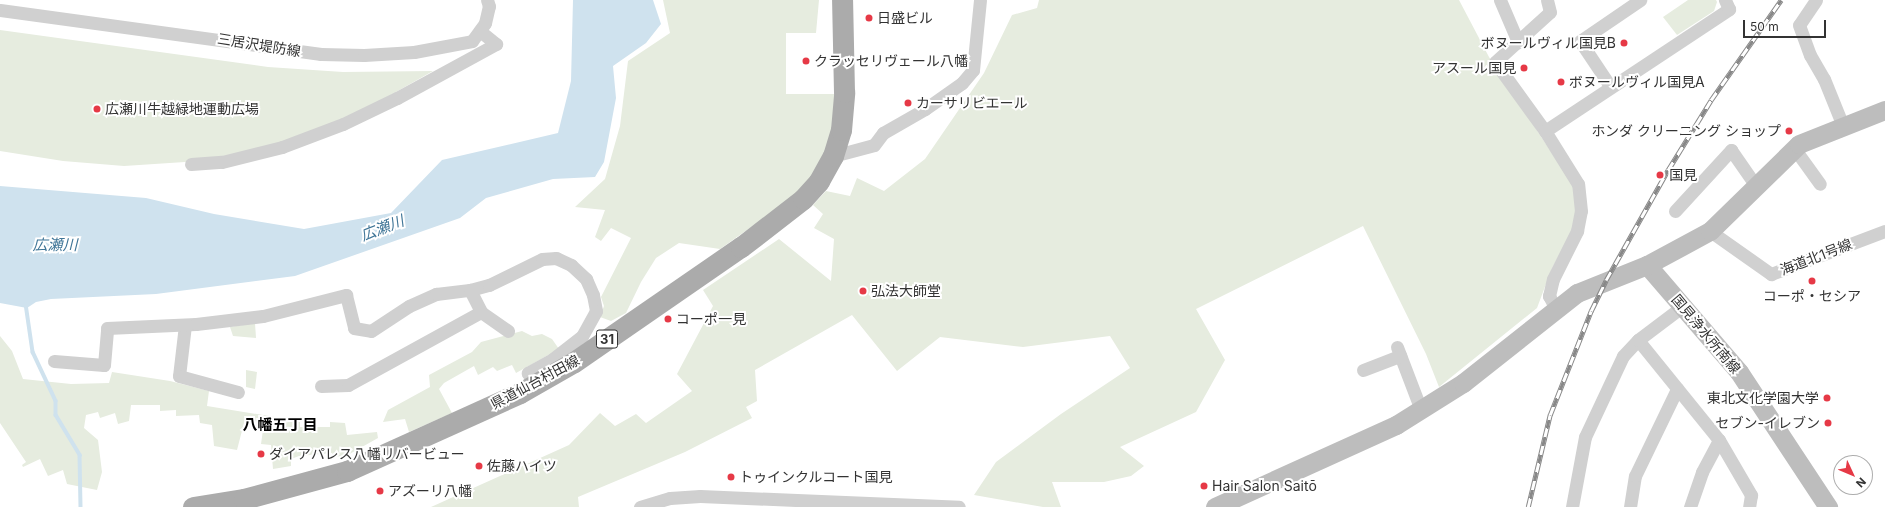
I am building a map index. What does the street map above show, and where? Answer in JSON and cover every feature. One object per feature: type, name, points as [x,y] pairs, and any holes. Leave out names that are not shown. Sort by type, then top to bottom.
[{"type":"main road","name":"県道仙台村田線","points":[[193,507],[244,498],[347,471],[444,428],[534,385],[574,362],[740,247],[803,199],[819,181],[833,156],[841,130],[844,92],[842,0]]},
{"type":"street","points":[[191,164],[222,162],[282,147],[343,124],[397,98],[496,44],[480,31],[489,6],[487,0]]},
{"type":"street","points":[[833,156],[874,145],[883,133],[925,109],[962,83],[973,70],[980,0]]},
{"type":"street","points":[[1500,0],[1518,42]]},
{"type":"street","points":[[1548,0],[1550,12],[1495,62],[1545,130],[1578,184],[1581,211],[1578,231],[1553,279],[1549,296],[1556,308]]},
{"type":"street","points":[[1610,86],[1580,41],[1640,0]]},
{"type":"street","points":[[1545,130],[1729,9],[1724,0]]},
{"type":"street","points":[[1816,0],[1799,25],[1810,55],[1824,79],[1843,126]]},
{"type":"street","name":"三居沢堤防線","points":[[0,10],[321,54],[364,55],[449,47],[472,41],[480,31]]},
{"type":"street","points":[[1212,507],[1362,441],[1422,410],[1463,383],[1556,308],[1577,293],[1648,265],[1710,231],[1794,148],[1843,126],[1885,110]]},
{"type":"street","points":[[1794,148],[1820,184]]},
{"type":"street","points":[[1675,211],[1731,150],[1756,186]]},
{"type":"street","name":"海道北1号線","points":[[1710,231],[1771,274],[1885,231]]},
{"type":"street","points":[[54,362],[104,365],[107,328],[185,325],[263,316],[346,295],[354,328],[371,331],[409,306],[436,294],[470,290],[489,285],[549,257],[565,260],[586,279],[593,295],[596,311],[582,336],[554,359],[528,373],[534,385]]},
{"type":"street","name":"国見浄水所南線","points":[[1648,265],[1739,372],[1828,507]]},
{"type":"street","points":[[470,290],[481,312],[508,331]]},
{"type":"street","points":[[1572,507],[1585,437],[1623,356],[1638,340],[1683,306]]},
{"type":"street","points":[[321,386],[348,385],[481,312]]},
{"type":"street","points":[[185,325],[179,376],[238,392]]},
{"type":"street","points":[[1638,340],[1676,389],[1719,440],[1751,494],[1749,507]]},
{"type":"street","points":[[1363,370],[1398,352],[1422,410]]},
{"type":"street","points":[[1630,507],[1635,476],[1676,389]]},
{"type":"street","points":[[1690,507],[1702,472],[1719,440]]},
{"type":"street","points":[[640,507],[670,498],[700,496],[959,507]]},
{"type":"shaded area","points":[[663,0],[819,0],[816,33],[786,33],[786,94],[834,94],[835,118],[827,151],[804,190],[720,249],[679,243],[656,258],[641,282],[626,313],[611,321],[600,317],[604,306],[601,297],[631,238],[611,228],[601,241],[595,237],[605,210],[575,207],[605,179],[620,126],[628,61],[670,33]]},
{"type":"shaded area","points":[[1039,0],[1459,0],[1489,57],[1574,187],[1576,211],[1571,233],[1552,268],[1537,308],[1439,387],[1426,354],[1363,226],[1196,309],[1225,360],[1196,412],[1120,447],[1144,466],[1131,476],[1104,482],[1052,482],[1061,507],[1043,507],[974,495],[996,462],[1061,414],[1130,368],[1110,336],[1023,347],[940,337],[897,371],[852,315],[755,370],[757,401],[746,407],[752,418],[685,452],[578,497],[579,507],[431,507],[569,445],[600,413],[615,426],[636,414],[646,423],[692,391],[677,374],[713,306],[703,290],[779,239],[831,281],[834,239],[814,228],[823,214],[813,205],[826,191],[850,196],[857,178],[884,191],[925,159],[984,73],[1012,15],[1037,8]]},
{"type":"shaded area","points":[[1688,0],[1716,0],[1717,2],[1714,11],[1677,35],[1663,17]]},
{"type":"shaded area","points":[[0,30],[268,67],[343,72],[433,71],[348,119],[246,154],[200,161],[124,166],[63,161],[0,151]]},
{"type":"shaded area","points":[[255,323],[256,338],[233,336],[230,327]]},
{"type":"shaded area","points":[[522,331],[532,336],[542,334],[552,339],[559,349],[516,373],[512,365],[497,371],[493,367],[478,375],[474,366],[444,383],[439,389],[452,413],[409,432],[405,419],[383,422],[388,410],[430,387],[429,375],[472,352],[481,342]]},
{"type":"shaded area","points":[[0,336],[12,351],[23,379],[71,384],[109,383],[112,372],[170,381],[209,391],[207,406],[300,421],[300,427],[330,427],[330,422],[345,423],[347,435],[377,432],[378,438],[346,456],[334,457],[332,453],[299,456],[291,459],[291,466],[273,469],[271,445],[261,444],[264,423],[245,419],[237,450],[214,446],[212,425],[200,423],[199,415],[176,416],[176,410],[160,411],[160,405],[131,405],[129,421],[118,424],[115,413],[100,418],[98,412],[86,415],[84,428],[98,440],[102,472],[97,490],[67,484],[63,470],[48,476],[40,459],[23,467],[22,465],[26,462],[0,423]]},
{"type":"shaded area","points":[[246,370],[257,372],[255,389],[246,387]]},
{"type":"water","name":"広瀬川","points":[[573,0],[653,0],[661,24],[646,43],[613,66],[616,98],[604,162],[595,177],[553,179],[486,198],[460,218],[295,276],[156,294],[51,299],[36,302],[27,308],[0,303],[0,186],[146,198],[214,214],[304,229],[391,213],[442,160],[558,133],[571,81]]},
{"type":"waterway","points":[[26,304],[33,352],[56,401],[56,415],[80,455],[81,507]]},
{"type":"railway","points":[[1528,507],[1550,415],[1591,311],[1606,280],[1668,170],[1711,100],[1781,0]]},
{"type":"place","name":"日盛ビル","points":[[869,18]]},
{"type":"place","name":"ボヌールヴィル国見B","points":[[1624,43]]},
{"type":"place","name":"クラッセリヴェール八幡","points":[[806,61]]},
{"type":"place","name":"アスール国見","points":[[1524,68]]},
{"type":"place","name":"ボヌールヴィル国見A","points":[[1561,82]]},
{"type":"place","name":"カーサリビエール","points":[[908,103]]},
{"type":"place","name":"広瀬川牛越緑地運動広場","points":[[97,109]]},
{"type":"place","name":"ホンダ クリーニング ショップ","points":[[1789,131]]},
{"type":"place","name":"国見","points":[[1660,175]]},
{"type":"place","name":"コーポ・セシア","points":[[1812,281]]},
{"type":"place","name":"弘法大師堂","points":[[863,291]]},
{"type":"place","name":"コーポ一見","points":[[668,319]]},
{"type":"place","name":"東北文化学園大学","points":[[1827,398]]},
{"type":"place","name":"セブン-イレブン","points":[[1828,423]]},
{"type":"place","name":"ダイアパレス八幡リバービュー","points":[[261,454]]},
{"type":"place","name":"佐藤ハイツ","points":[[479,466]]},
{"type":"place","name":"トゥインクルコート国見","points":[[731,477]]},
{"type":"place","name":"Hair Salon Saitō","points":[[1204,486]]},
{"type":"place","name":"アズーリ八幡","points":[[380,491]]},
{"type":"district","name":"八幡五丁目","points":[[280,425]]}]
